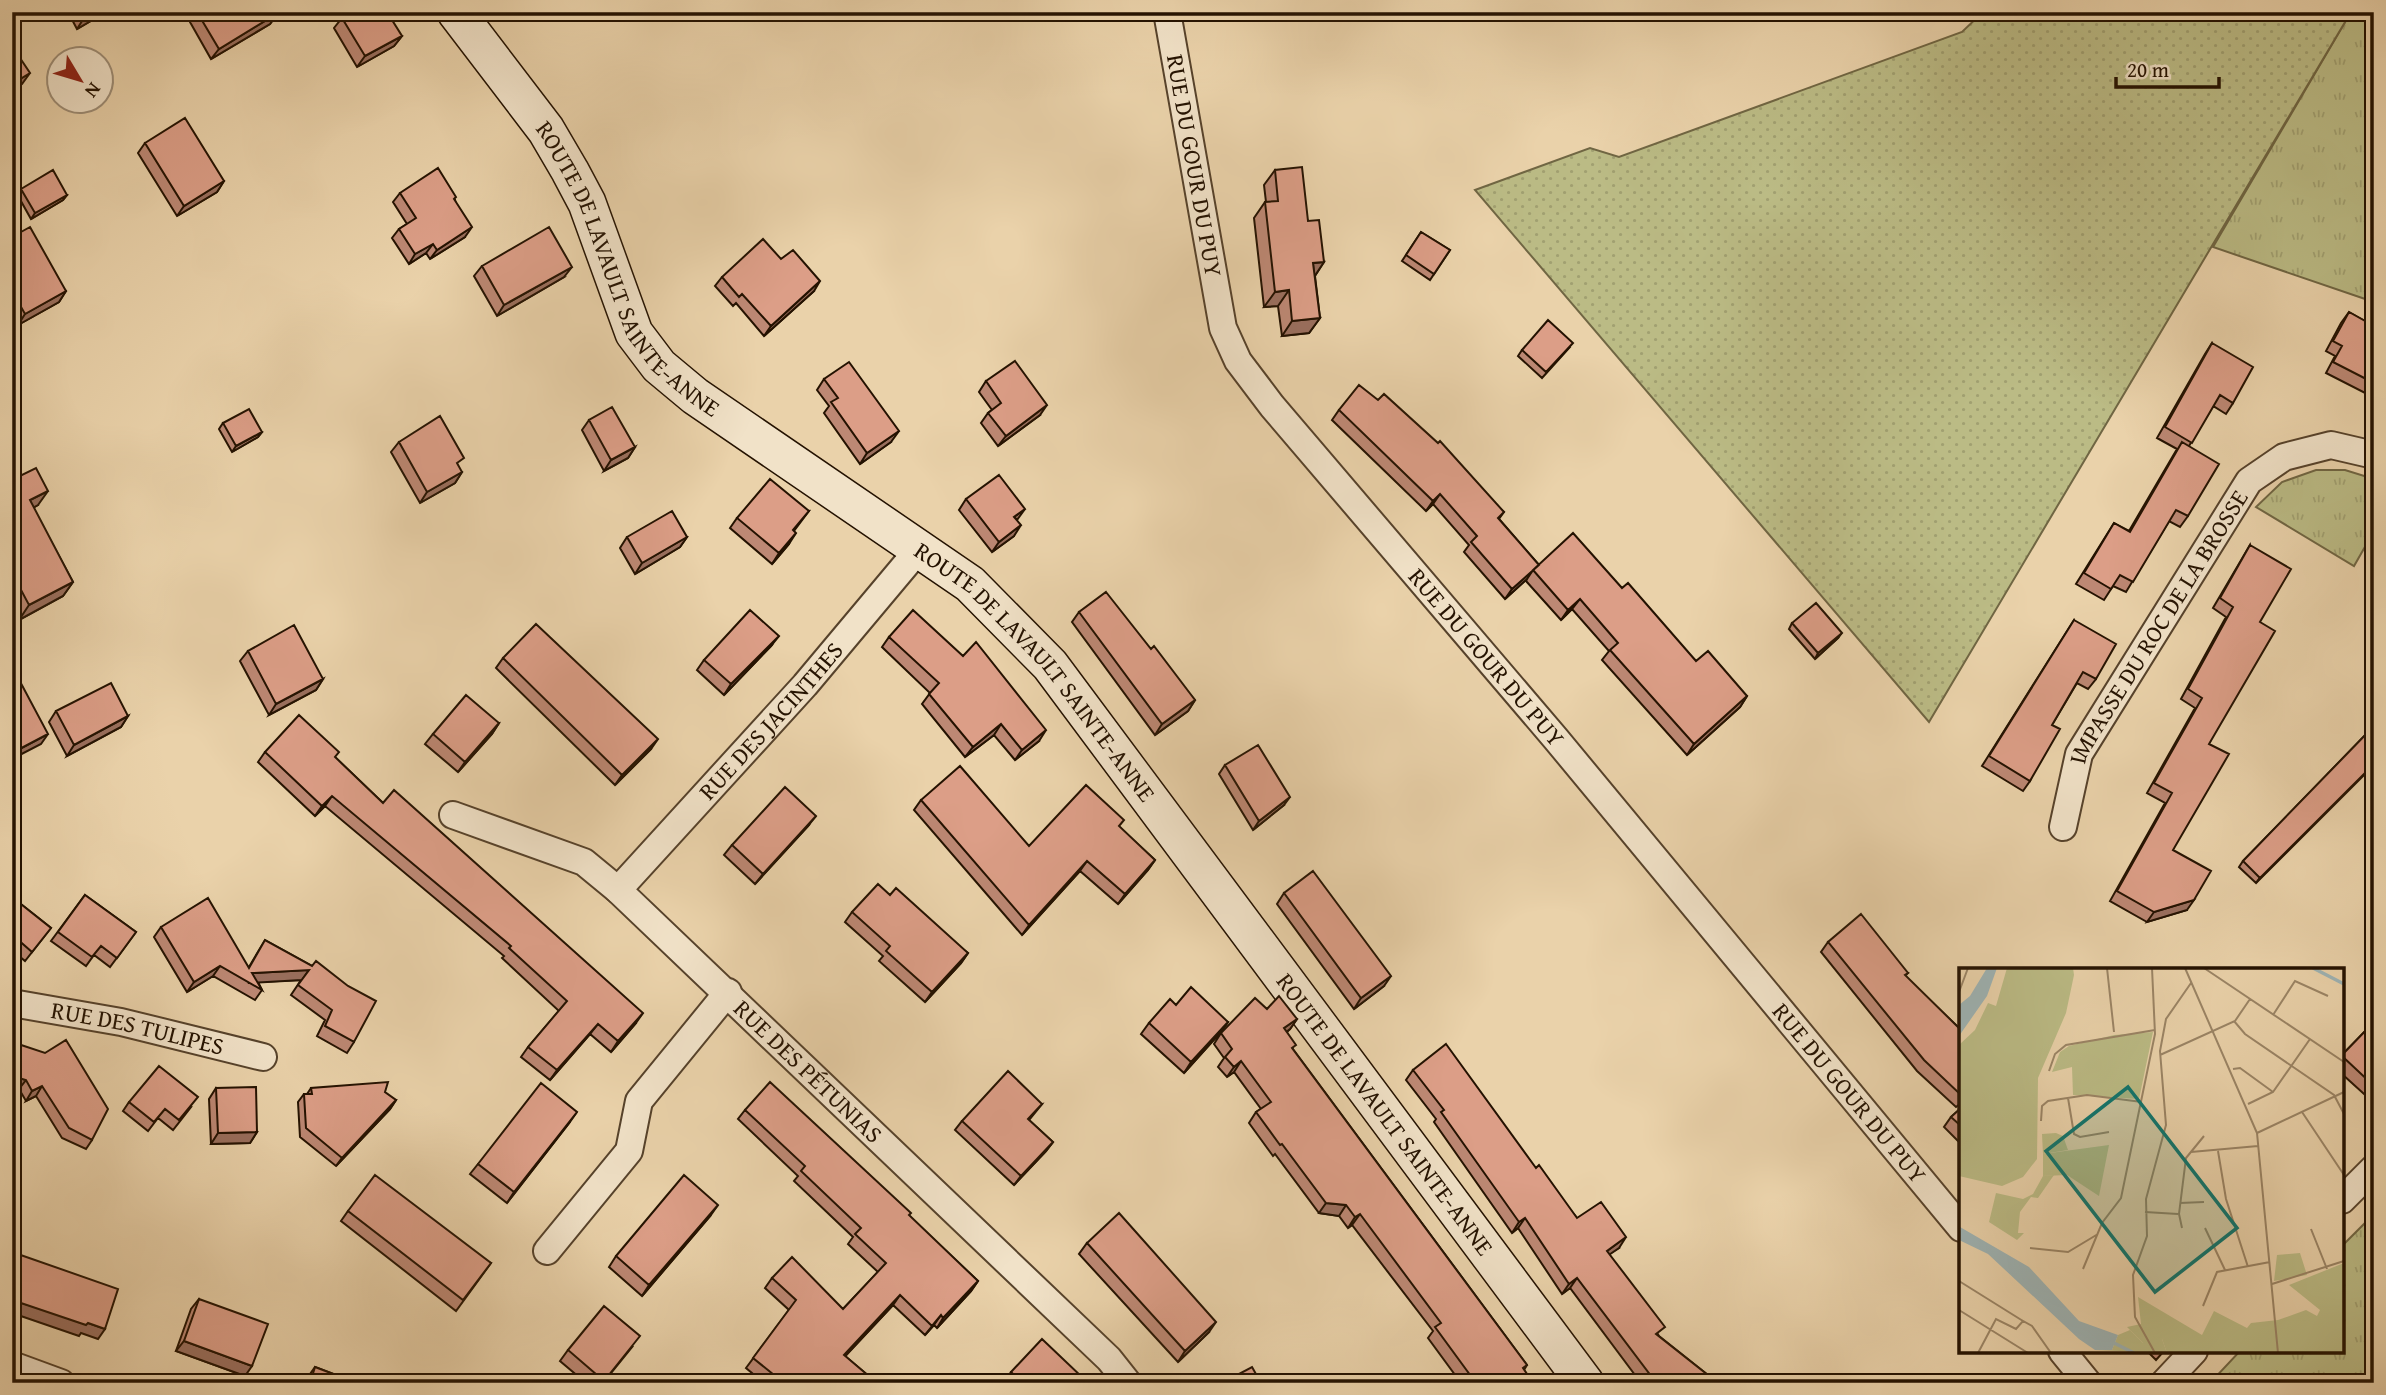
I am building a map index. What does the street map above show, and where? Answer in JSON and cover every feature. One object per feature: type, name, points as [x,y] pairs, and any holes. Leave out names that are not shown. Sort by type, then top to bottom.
[{"type":"street","name":"ROUTE DE LAVAULT SAINTE-ANNE","points":[[456,12],[546,130],[570,171],[587,203],[634,333],[659,366],[695,396],[970,583],[1051,665],[1585,1383]]},
{"type":"street","name":"RUE DU GOUR DU PUY","points":[[1167,12],[1223,328],[1238,361],[1272,406],[1556,739],[1959,1226]]},
{"type":"street","name":"IMPASSE DU ROC DE LA BROSSE","points":[[2063,827],[2079,754],[2249,481],[2284,457],[2332,445],[2374,456]]},
{"type":"street","name":"RUE DES JACINTHES","points":[[618,890],[805,685],[919,550]]},
{"type":"street","name":"RUE DES PÉTUNIAS","points":[[453,815],[584,862],[618,890],[728,992],[1109,1359],[1128,1383]]},
{"type":"street","points":[[547,1251],[629,1151],[639,1101],[728,992]]},
{"type":"street","name":"RUE DES TULIPES","points":[[12,1003],[121,1022],[262,1057]]},
{"type":"street","points":[[2344,1198],[2374,1168]]},
{"type":"street","points":[[2064,1353],[2088,1383]]},
{"type":"street","points":[[2164,1383],[2192,1353]]},
{"type":"street","points":[[12,1365],[61,1383]]},
{"type":"green space","points":[[1983,12],[2351,12],[1929,722],[1475,190],[1590,148],[1619,157],[1962,32]]},
{"type":"green space","points":[[2351,12],[2374,12],[2374,302],[2213,247]]},
{"type":"green space","points":[[2316,470],[2345,470],[2374,479],[2374,531],[2354,566],[2256,507],[2282,482]]},
{"type":"green space","points":[[2374,1214],[2374,1383],[2210,1383],[2238,1353],[2344,1353],[2344,1244]]},
{"type":"building","points":[[81,12],[95,12],[84,18]]},
{"type":"building","points":[[197,12],[277,12],[278,13],[219,49]]},
{"type":"building","points":[[351,12],[387,12],[402,36],[365,56],[342,18]]},
{"type":"building","points":[[12,46],[30,73],[12,84]]},
{"type":"building","points":[[185,118],[224,181],[184,206],[145,143]]},
{"type":"building","points":[[1302,167],[1308,221],[1319,220],[1324,262],[1313,263],[1320,318],[1292,321],[1289,290],[1275,292],[1265,202],[1278,201],[1275,170]]},
{"type":"building","points":[[438,168],[472,227],[437,250],[433,244],[415,254],[399,229],[416,218],[400,193]]},
{"type":"building","points":[[53,170],[67,195],[35,213],[21,189]]},
{"type":"building","points":[[30,227],[66,291],[25,314],[12,291],[12,237]]},
{"type":"building","points":[[549,227],[572,267],[504,305],[482,266]]},
{"type":"building","points":[[1421,232],[1450,250],[1434,274],[1406,255]]},
{"type":"building","points":[[763,239],[781,259],[793,250],[820,281],[771,326],[742,294],[739,297],[722,277]]},
{"type":"building","points":[[2349,312],[2374,326],[2374,383],[2333,362],[2342,346],[2333,341]]},
{"type":"building","points":[[1548,320],[1573,343],[1546,372],[1522,350]]},
{"type":"building","points":[[2212,343],[2253,367],[2233,403],[2220,395],[2192,443],[2165,427]]},
{"type":"building","points":[[1015,361],[1047,405],[1006,436],[988,413],[1001,403],[986,381]]},
{"type":"building","points":[[849,362],[899,431],[867,453],[831,402],[838,398],[824,379]]},
{"type":"building","points":[[1359,385],[1378,400],[1384,394],[1438,443],[1440,441],[1504,512],[1498,518],[1539,565],[1512,589],[1471,542],[1477,536],[1440,494],[1433,501],[1339,410]]},
{"type":"building","points":[[612,407],[635,447],[611,460],[589,420]]},
{"type":"building","points":[[249,409],[262,432],[236,446],[223,423]]},
{"type":"building","points":[[440,416],[464,458],[457,463],[462,472],[427,492],[399,442]]},
{"type":"building","points":[[2182,442],[2219,464],[2188,516],[2176,510],[2133,582],[2120,575],[2111,589],[2084,573],[2114,523],[2130,532]]},
{"type":"building","points":[[12,466],[18,477],[36,468],[48,491],[30,500],[73,582],[29,605],[12,573]]},
{"type":"building","points":[[999,475],[1025,509],[1014,517],[1021,525],[999,542],[966,499]]},
{"type":"building","points":[[770,479],[809,511],[793,530],[796,533],[779,553],[737,518]]},
{"type":"building","points":[[672,511],[687,537],[642,563],[627,537]]},
{"type":"building","points":[[1573,533],[1622,588],[1628,583],[1696,661],[1708,651],[1747,696],[1694,744],[1610,650],[1618,643],[1580,599],[1568,610],[1533,570]]},
{"type":"building","points":[[2250,545],[2291,569],[2260,622],[2275,631],[2209,744],[2229,754],[2173,850],[2211,871],[2194,900],[2154,912],[2117,891],[2172,793],[2154,783],[2202,698],[2188,689],[2233,607],[2220,598]]},
{"type":"building","points":[[1106,592],[1151,649],[1154,646],[1195,700],[1162,724],[1079,612]]},
{"type":"building","points":[[1816,603],[1842,633],[1818,653],[1792,623]]},
{"type":"building","points":[[750,610],[779,636],[731,684],[704,660]]},
{"type":"building","points":[[913,610],[963,656],[976,642],[1046,730],[1022,750],[1001,724],[973,747],[929,694],[939,683],[889,637]]},
{"type":"building","points":[[2074,620],[2116,644],[2096,679],[2083,672],[2052,725],[2060,729],[2030,781],[1989,756]]},
{"type":"building","points":[[536,624],[658,739],[622,775],[503,658]]},
{"type":"building","points":[[294,625],[323,679],[276,704],[248,651]]},
{"type":"building","points":[[16,674],[48,734],[12,753],[12,676]]},
{"type":"building","points":[[111,683],[128,716],[74,745],[56,711]]},
{"type":"building","points":[[466,695],[499,723],[465,762],[433,734]]},
{"type":"building","points":[[299,715],[339,752],[335,757],[383,803],[394,790],[643,1013],[618,1041],[598,1024],[557,1070],[528,1047],[567,1001],[509,948],[511,946],[332,796],[322,806],[265,752]]},
{"type":"building","points":[[2374,726],[2374,764],[2260,878],[2243,861]]},
{"type":"building","points":[[1258,745],[1290,797],[1259,821],[1225,765]]},
{"type":"building","points":[[960,766],[1029,846],[1086,785],[1124,820],[1119,826],[1155,860],[1125,894],[1087,861],[1029,925],[921,800]]},
{"type":"building","points":[[785,787],[816,816],[763,874],[732,845]]},
{"type":"building","points":[[1313,871],[1391,976],[1361,998],[1284,893]]},
{"type":"building","points":[[878,884],[890,895],[896,888],[968,953],[932,992],[886,951],[890,946],[852,912]]},
{"type":"building","points":[[85,895],[136,932],[117,958],[101,946],[92,957],[58,932]]},
{"type":"building","points":[[12,897],[51,928],[32,952],[16,938],[12,943]]},
{"type":"building","points":[[208,898],[249,968],[265,940],[312,966],[316,961],[348,986],[376,1001],[354,1042],[325,1026],[332,1010],[298,985],[309,970],[252,973],[262,990],[220,966],[194,982],[161,927]]},
{"type":"building","points":[[1861,914],[1908,973],[1905,975],[1959,1028],[1959,1093],[1924,1060],[1828,942]]},
{"type":"building","points":[[1191,987],[1228,1022],[1191,1062],[1149,1023],[1170,999],[1176,1005]]},
{"type":"building","points":[[1279,996],[1297,1019],[1284,1028],[1296,1045],[1292,1048],[1527,1365],[1523,1368],[1533,1383],[1476,1383],[1435,1327],[1441,1323],[1360,1214],[1355,1217],[1346,1205],[1326,1203],[1256,1112],[1271,1102],[1241,1061],[1234,1067],[1225,1057],[1232,1049],[1221,1033],[1255,998],[1267,1009]]},
{"type":"building","points":[[2374,1022],[2374,1086],[2344,1058],[2344,1053]]},
{"type":"building","points":[[66,1040],[108,1109],[92,1140],[69,1128],[42,1086],[32,1091],[26,1080],[12,1076],[12,1042],[45,1053]]},
{"type":"building","points":[[1446,1044],[1536,1168],[1539,1165],[1577,1218],[1601,1202],[1626,1237],[1607,1251],[1665,1327],[1656,1334],[1718,1383],[1651,1383],[1647,1380],[1651,1376],[1577,1278],[1569,1284],[1525,1218],[1519,1222],[1441,1112],[1444,1110],[1413,1070]]},
{"type":"building","points":[[159,1066],[198,1097],[179,1120],[165,1109],[154,1122],[129,1102]]},
{"type":"building","points":[[1008,1071],[1042,1104],[1028,1119],[1053,1142],[1021,1176],[962,1121]]},
{"type":"building","points":[[388,1082],[385,1092],[396,1100],[342,1158],[306,1128],[304,1094],[312,1094],[311,1088]]},
{"type":"building","points":[[770,1082],[911,1213],[909,1215],[978,1281],[932,1326],[900,1295],[844,1355],[877,1383],[784,1383],[753,1358],[796,1300],[772,1278],[792,1257],[843,1309],[886,1263],[855,1234],[861,1228],[801,1171],[805,1166],[745,1110]]},
{"type":"building","points":[[541,1083],[577,1112],[514,1192],[478,1164]]},
{"type":"building","points":[[256,1087],[257,1132],[218,1133],[216,1088]]},
{"type":"building","points":[[1959,1110],[1959,1124],[1951,1117]]},
{"type":"building","points":[[375,1175],[491,1263],[463,1300],[348,1211]]},
{"type":"building","points":[[684,1175],[718,1205],[649,1285],[616,1256]]},
{"type":"building","points":[[1119,1213],[1216,1322],[1185,1351],[1087,1243]]},
{"type":"building","points":[[12,1252],[118,1289],[105,1329],[12,1300]]},
{"type":"building","points":[[199,1299],[268,1324],[252,1366],[184,1341]]},
{"type":"building","points":[[604,1306],[640,1336],[604,1381],[568,1350]]},
{"type":"building","points":[[1042,1339],[1083,1378],[1078,1383],[1022,1383],[1011,1372]]},
{"type":"building","points":[[315,1367],[357,1383],[310,1383]]},
{"type":"building","points":[[1252,1367],[1261,1383],[1222,1383]]}]
